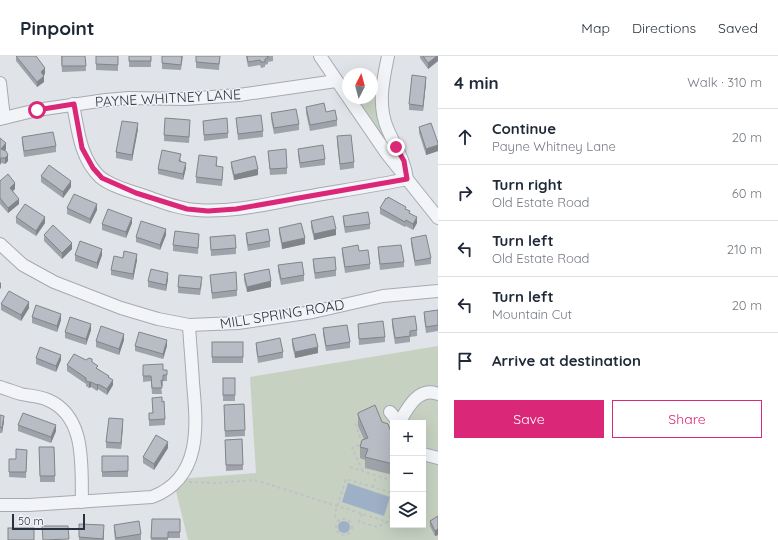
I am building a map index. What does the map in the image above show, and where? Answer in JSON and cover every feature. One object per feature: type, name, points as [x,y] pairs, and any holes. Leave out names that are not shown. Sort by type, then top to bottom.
[{"type":"street","points":[[320,56],[387,154],[438,218]]},
{"type":"street","points":[[388,56],[382,95],[383,113],[387,128],[404,161],[407,179]]},
{"type":"street","name":"PAYNE WHITNEY LANE","points":[[2,118],[74,104],[129,98],[185,99],[239,96],[336,81]]},
{"type":"street","points":[[0,83],[2,118]]},
{"type":"street","points":[[74,104],[82,148],[93,168],[102,178],[136,193],[187,209],[208,211],[236,209],[407,179]]},
{"type":"street","name":"MILL SPRING ROAD","points":[[0,244],[23,265],[54,282],[128,310],[158,319],[189,324],[238,323],[313,312],[383,296],[438,291]]},
{"type":"street","points":[[0,505],[29,505],[152,497],[162,493],[170,487],[184,471],[192,452],[196,435],[189,324]]},
{"type":"street","points":[[0,387],[49,400],[64,410],[71,419],[78,436],[80,450],[82,502]]},
{"type":"street","points":[[401,420],[412,401],[421,395],[435,393]]},
{"type":"street","points":[[390,412],[397,420]]},
{"type":"street","points":[[426,455],[438,458]]},
{"type":"path","points":[[361,420],[355,423],[362,443],[352,448],[363,472]]},
{"type":"path","points":[[350,468],[390,480]]},
{"type":"path","points":[[373,487],[376,476]]},
{"type":"path","points":[[339,522],[335,516],[346,479],[390,492]]},
{"type":"path","points":[[188,482],[216,483],[255,480],[388,522]]},
{"type":"path","points":[[362,514],[359,522],[378,527],[388,522],[390,515]]},
{"type":"path","points":[[343,520],[350,523],[351,528],[349,533],[342,535],[338,532],[336,526],[339,522],[343,520]]},
{"type":"green space","points":[[384,78],[382,95],[406,170],[353,104],[378,104],[378,82]]},
{"type":"green space","points":[[438,346],[438,540],[188,540],[174,483],[178,479],[256,473],[250,377]]},
{"type":"water","points":[[348,483],[390,497],[384,516],[342,502]]},
{"type":"water","points":[[342,521],[346,521],[350,527],[346,533],[342,533],[338,529],[338,525]]},
{"type":"building","points":[[16,56],[36,56],[45,68],[41,72],[44,76],[37,82]]},
{"type":"building","points":[[62,56],[85,56],[86,66],[62,66]]},
{"type":"building","points":[[96,56],[118,56],[118,65],[96,64]]},
{"type":"building","points":[[129,56],[151,56],[151,61],[129,61]]},
{"type":"building","points":[[162,56],[182,56],[181,65],[162,63]]},
{"type":"building","points":[[196,56],[220,56],[219,64],[196,62]]},
{"type":"building","points":[[247,56],[267,56],[268,58],[265,59],[265,62],[261,62],[260,60],[248,62]]},
{"type":"building","points":[[423,56],[437,56],[428,63]]},
{"type":"building","points":[[412,75],[426,77],[423,106],[409,104]]},
{"type":"building","points":[[324,103],[326,112],[335,110],[337,120],[310,125],[306,107]]},
{"type":"building","points":[[296,109],[299,124],[274,128],[271,113]]},
{"type":"building","points":[[261,115],[263,131],[238,134],[236,118]]},
{"type":"building","points":[[165,118],[190,120],[189,137],[164,135]]},
{"type":"building","points":[[227,118],[228,133],[204,135],[203,121]]},
{"type":"building","points":[[122,121],[138,123],[132,155],[116,152]]},
{"type":"building","points":[[431,123],[438,145],[426,149],[419,127]]},
{"type":"building","points":[[53,132],[56,146],[24,151],[22,137]]},
{"type":"building","points":[[351,135],[354,162],[340,164],[337,136]]},
{"type":"building","points":[[0,138],[6,143],[1,149],[6,151],[8,155],[5,158],[0,159]]},
{"type":"building","points":[[323,145],[325,159],[300,163],[298,149]]},
{"type":"building","points":[[286,149],[287,168],[270,169],[268,151]]},
{"type":"building","points":[[162,150],[181,154],[179,161],[186,163],[183,174],[158,169]]},
{"type":"building","points":[[199,155],[217,157],[216,166],[223,167],[222,180],[196,177]]},
{"type":"building","points":[[255,156],[258,169],[234,175],[231,162]]},
{"type":"building","points":[[49,165],[71,181],[63,192],[41,176]]},
{"type":"building","points":[[8,174],[15,183],[10,188],[19,199],[8,208],[0,198],[0,181]]},
{"type":"building","points":[[74,194],[97,204],[90,219],[67,208]]},
{"type":"building","points":[[388,197],[406,207],[405,209],[410,211],[409,213],[417,217],[413,224],[406,220],[405,222],[380,208]]},
{"type":"building","points":[[25,204],[45,217],[36,231],[16,217]]},
{"type":"building","points":[[108,209],[132,218],[126,232],[102,224]]},
{"type":"building","points":[[368,212],[370,224],[345,227],[343,216]]},
{"type":"building","points":[[333,216],[336,229],[314,234],[311,221]]},
{"type":"building","points":[[141,221],[166,229],[160,245],[136,237]]},
{"type":"building","points":[[301,223],[305,238],[282,243],[279,228]]},
{"type":"building","points":[[53,225],[72,243],[62,253],[44,235]]},
{"type":"building","points":[[268,229],[270,241],[248,245],[246,233]]},
{"type":"building","points":[[175,231],[199,234],[198,248],[173,245]]},
{"type":"building","points":[[235,235],[236,248],[211,250],[210,237]]},
{"type":"building","points":[[426,235],[431,258],[415,261],[411,238]]},
{"type":"building","points":[[80,241],[102,249],[97,263],[75,255]]},
{"type":"building","points":[[358,245],[359,251],[368,250],[370,264],[345,267],[342,248]]},
{"type":"building","points":[[401,245],[404,262],[380,264],[378,247]]},
{"type":"building","points":[[124,251],[137,254],[133,274],[111,270],[114,256],[123,258]]},
{"type":"building","points":[[335,257],[336,270],[315,273],[313,259]]},
{"type":"building","points":[[302,262],[304,275],[281,279],[278,265]]},
{"type":"building","points":[[151,269],[168,273],[166,285],[148,281]]},
{"type":"building","points":[[269,269],[271,281],[247,287],[244,274]]},
{"type":"building","points":[[236,272],[237,290],[212,293],[210,275]]},
{"type":"building","points":[[179,275],[202,277],[200,289],[178,287]]},
{"type":"building","points":[[9,291],[29,302],[21,315],[1,304]]},
{"type":"building","points":[[36,305],[61,314],[57,326],[32,317]]},
{"type":"building","points":[[438,310],[438,325],[426,327],[424,312]]},
{"type":"building","points":[[415,316],[417,330],[410,331],[410,336],[395,338],[392,319]]},
{"type":"building","points":[[70,317],[91,324],[86,339],[65,332]]},
{"type":"building","points":[[383,321],[385,337],[359,339],[358,324]]},
{"type":"building","points":[[347,325],[350,342],[326,346],[323,328]]},
{"type":"building","points":[[101,326],[124,334],[119,349],[96,341]]},
{"type":"building","points":[[139,332],[167,340],[163,354],[135,346]]},
{"type":"building","points":[[315,334],[318,347],[295,352],[292,339]]},
{"type":"building","points":[[280,338],[283,352],[258,357],[256,343]]},
{"type":"building","points":[[212,342],[243,342],[243,357],[212,357]]},
{"type":"building","points":[[40,347],[61,355],[56,366],[36,358]]},
{"type":"building","points":[[74,354],[86,360],[89,358],[92,359],[92,362],[98,366],[96,368],[113,380],[107,389],[98,384],[97,385],[86,381],[86,378],[67,365]]},
{"type":"building","points":[[163,364],[163,370],[167,370],[167,375],[163,375],[163,381],[161,380],[162,388],[152,388],[151,376],[143,376],[143,365]]},
{"type":"building","points":[[223,378],[235,378],[235,395],[223,395]]},
{"type":"building","points":[[162,397],[162,402],[164,401],[165,419],[149,420],[149,413],[153,413],[152,398]]},
{"type":"building","points":[[244,404],[245,430],[225,431],[224,405]]},
{"type":"building","points":[[375,405],[382,422],[388,424],[390,429],[390,463],[365,457],[368,449],[360,447],[362,440],[368,438],[358,413]]},
{"type":"building","points":[[23,413],[56,425],[51,437],[18,425]]},
{"type":"building","points":[[0,415],[4,416],[2,428],[0,427]]},
{"type":"building","points":[[109,418],[123,419],[121,443],[106,442]]},
{"type":"building","points":[[156,435],[168,442],[154,464],[143,457]]},
{"type":"building","points":[[242,439],[243,465],[226,465],[225,440]]},
{"type":"building","points":[[39,447],[54,447],[55,476],[40,476]]},
{"type":"building","points":[[16,449],[27,450],[26,472],[9,472],[9,459],[16,459]]},
{"type":"building","points":[[102,456],[128,456],[128,471],[102,472]]},
{"type":"building","points":[[438,516],[438,529],[435,531],[430,521]]},
{"type":"building","points":[[152,519],[180,519],[180,532],[168,532],[168,538],[151,538]]},
{"type":"building","points":[[139,521],[141,534],[116,538],[114,525]]},
{"type":"building","points":[[79,524],[104,525],[103,539],[79,537]]},
{"type":"building","points":[[42,526],[68,526],[69,539],[43,540]]},
{"type":"building","points":[[8,528],[34,528],[34,540],[8,540]]},
{"type":"route","points":[[37,110],[74,104],[79,136],[85,156],[102,178],[114,185],[187,209],[208,211],[236,209],[407,179],[404,161],[396,147]]}]
